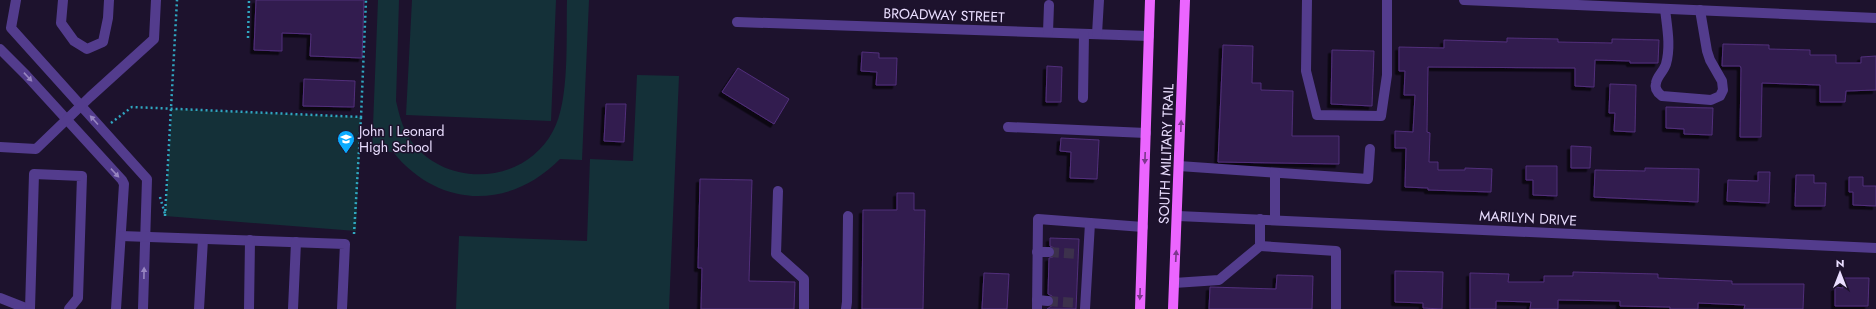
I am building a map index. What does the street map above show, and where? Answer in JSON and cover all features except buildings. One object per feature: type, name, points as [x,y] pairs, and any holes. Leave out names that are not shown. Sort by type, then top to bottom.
[{"type":"main road","name":"SOUTH MILITARY TRAIL","points":[[1140,309],[1150,0]]},
{"type":"main road","name":"SOUTH MILITARY TRAIL","points":[[1173,309],[1178,216],[1185,0]]},
{"type":"street","points":[[16,0],[11,28],[147,179],[143,309]]},
{"type":"street","points":[[63,0],[62,23],[74,41],[87,49],[103,42],[108,18],[109,0]]},
{"type":"street","points":[[0,147],[36,149],[66,119],[154,39],[156,0]]},
{"type":"street","points":[[1097,34],[1099,0]]},
{"type":"street","points":[[1308,0],[1306,71],[1317,115],[1353,116],[1381,116],[1387,75],[1387,0]]},
{"type":"street","points":[[1464,0],[1876,18]]},
{"type":"street","points":[[1048,32],[1049,5]]},
{"type":"street","points":[[1665,9],[1669,44],[1668,54],[1665,66],[1655,84],[1656,92],[1662,96],[1711,100],[1720,96],[1723,90],[1722,81],[1710,60],[1707,51],[1700,10]]},
{"type":"street","name":"BROADWAY STREET","points":[[737,22],[1149,36]]},
{"type":"street","points":[[1083,98],[1084,34]]},
{"type":"street","points":[[0,49],[66,119],[124,184],[122,236],[116,309]]},
{"type":"street","points":[[1008,127],[1146,133]]},
{"type":"street","points":[[1179,166],[1368,179],[1370,149]]},
{"type":"street","points":[[1275,173],[1275,220]]},
{"type":"street","points":[[0,298],[29,309],[34,174],[82,176],[78,298],[69,309]]},
{"type":"street","points":[[778,191],[776,254],[804,279],[804,309]]},
{"type":"street","points":[[846,309],[848,302],[848,216]]},
{"type":"street","name":"MARILYN DRIVE","points":[[1178,216],[1876,248]]},
{"type":"street","points":[[1048,301],[1037,305],[1038,219],[1143,227]]},
{"type":"street","points":[[1260,219],[1260,246]]},
{"type":"street","points":[[1082,305],[1083,255],[1090,223]]},
{"type":"street","points":[[122,236],[345,244],[342,309]]},
{"type":"street","points":[[199,309],[203,239]]},
{"type":"street","points":[[249,309],[250,240]]},
{"type":"street","points":[[293,309],[296,242]]},
{"type":"street","points":[[1174,283],[1219,280],[1260,246],[1336,251],[1336,308]]},
{"type":"street","points":[[1037,252],[1050,252]]},
{"type":"path","points":[[166,216],[177,0]]},
{"type":"path","points":[[248,38],[249,0]]},
{"type":"path","points":[[354,234],[366,0]]},
{"type":"path","points":[[107,118],[111,123],[132,107],[361,117]]},
{"type":"shaded area","points":[[378,0],[399,0],[396,101],[409,138],[424,155],[442,166],[462,173],[483,174],[504,171],[523,162],[540,149],[553,131],[562,103],[565,86],[567,0],[589,0],[582,160],[560,159],[540,176],[519,187],[497,194],[475,196],[453,193],[431,184],[411,171],[393,152],[372,151]]},
{"type":"shaded area","points":[[412,0],[556,0],[551,121],[406,115]]},
{"type":"shaded area","points":[[637,75],[679,76],[669,309],[456,309],[459,236],[587,241],[590,159],[633,161]]},
{"type":"shaded area","points":[[172,109],[361,117],[356,231],[165,216]]},
{"type":"tunnel","points":[[1049,252],[1078,254]]},
{"type":"tunnel","points":[[1048,301],[1077,303]]},
{"type":"place","name":"John I Leonard High School","points":[[346,154]]}]
